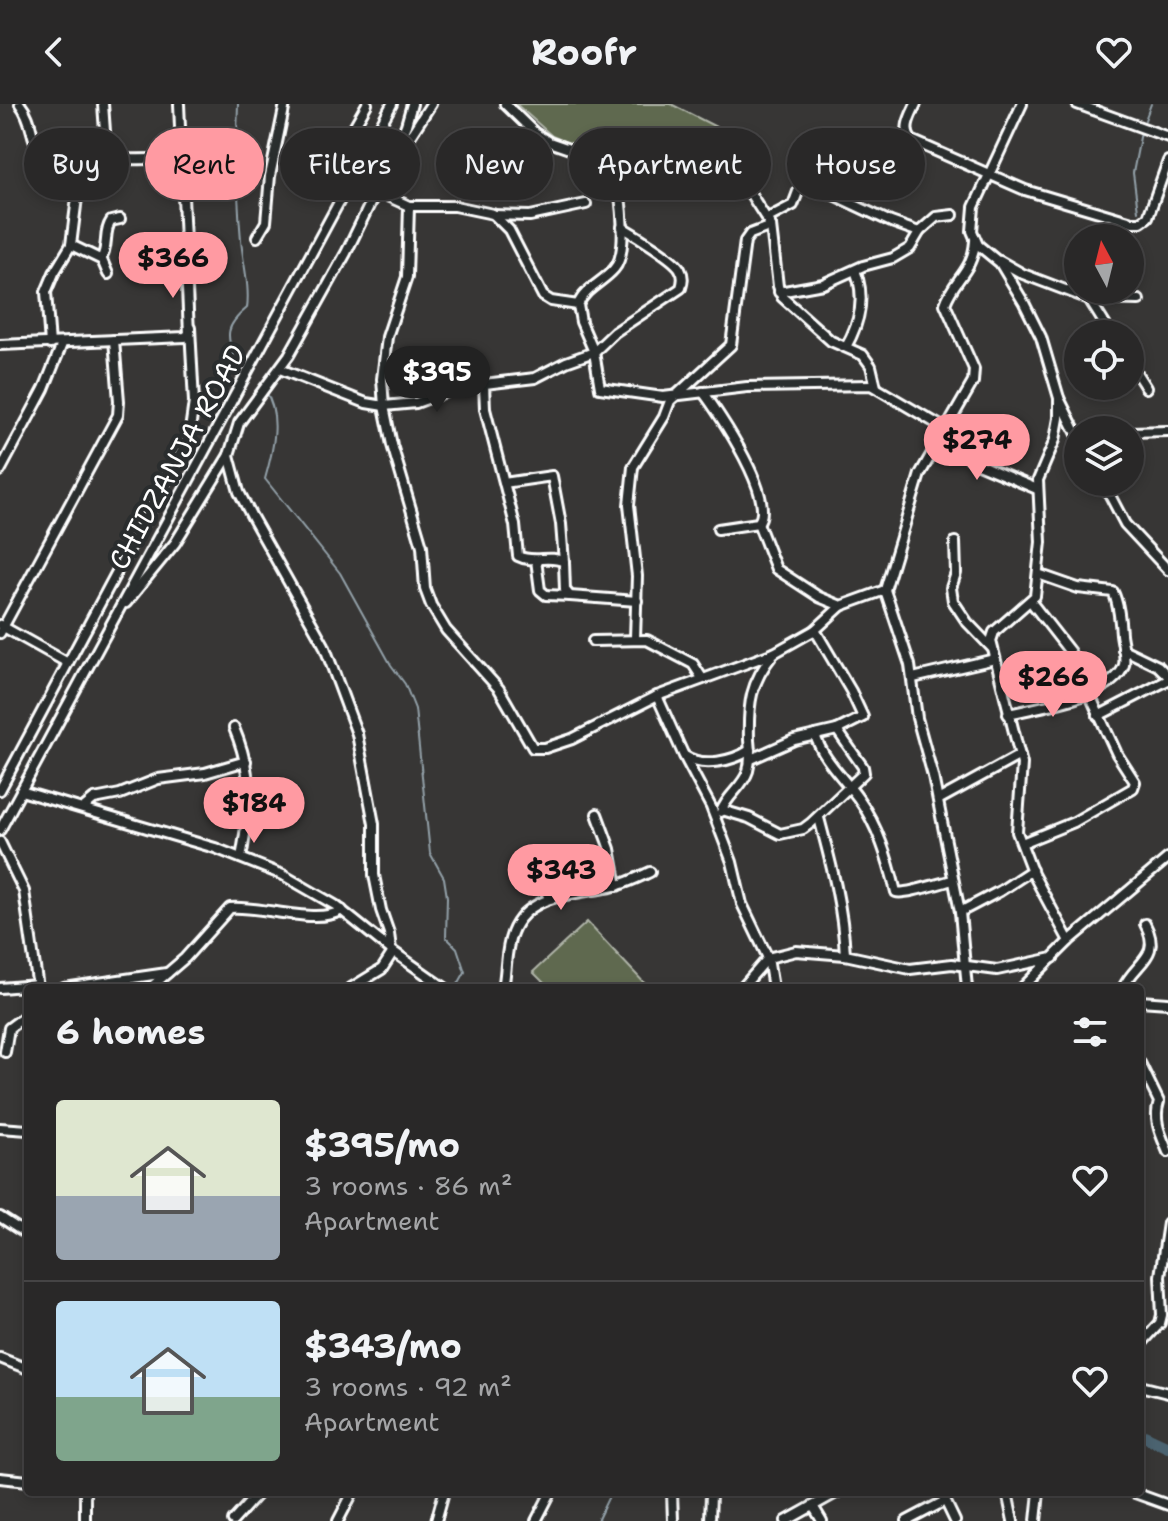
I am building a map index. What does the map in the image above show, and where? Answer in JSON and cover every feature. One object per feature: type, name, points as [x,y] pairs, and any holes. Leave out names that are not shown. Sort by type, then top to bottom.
[{"type":"street","points":[[20,104],[33,128]]},
{"type":"street","points":[[103,104],[105,128]]},
{"type":"street","points":[[179,104],[180,128]]},
{"type":"street","points":[[257,237],[266,222],[270,176],[285,104]]},
{"type":"street","points":[[353,128],[367,104]]},
{"type":"street","name":"CHIDZANJA ROAD","points":[[0,830],[4,814],[21,791],[392,104]]},
{"type":"street","points":[[405,128],[412,104]]},
{"type":"street","points":[[416,128],[431,104]]},
{"type":"street","points":[[505,104],[535,133],[569,149]]},
{"type":"street","points":[[916,104],[907,125],[906,133],[911,140],[1025,190],[1137,223],[1148,217],[1168,161]]},
{"type":"street","points":[[966,984],[960,912],[938,800],[917,718],[913,678],[885,590],[920,474],[971,388],[974,376],[945,304],[971,264],[975,241],[972,214],[1022,104]]},
{"type":"street","points":[[1077,104],[1098,107],[1168,137]]},
{"type":"street","points":[[635,638],[635,548],[629,505],[633,467],[664,417],[670,401],[731,345],[745,241],[750,234],[793,205],[799,189],[812,185],[891,222],[920,231]]},
{"type":"street","points":[[50,344],[46,292],[71,245],[77,200]]},
{"type":"street","points":[[0,790],[189,437],[194,411],[184,200]]},
{"type":"street","points":[[115,616],[175,543],[229,455],[239,423],[280,369],[346,253],[372,200]]},
{"type":"street","points":[[396,200],[409,206],[455,206],[493,214],[530,216],[586,204]]},
{"type":"street","points":[[619,200],[622,227],[619,263],[586,292],[578,305],[581,322],[594,352],[600,388],[663,397],[766,386],[876,387],[944,432],[953,448],[978,464],[1037,489]]},
{"type":"street","points":[[755,200],[769,222],[779,292],[822,333],[863,355],[871,366],[876,387]]},
{"type":"street","points":[[409,206],[408,269],[387,337],[382,379],[384,406],[396,463],[422,546],[427,598],[446,630],[499,689],[529,745],[537,750],[572,739],[657,696],[774,653],[815,630],[841,606],[885,590]]},
{"type":"street","points":[[493,214],[509,230],[543,296],[551,301],[578,305]]},
{"type":"street","points":[[779,292],[823,284],[905,252],[920,231],[936,217],[953,215]]},
{"type":"street","points":[[101,259],[108,226],[111,221],[120,219]]},
{"type":"street","points":[[280,369],[366,403],[384,406],[416,403],[454,389],[535,378],[594,352],[615,332],[681,288],[684,280],[674,260],[622,227]]},
{"type":"street","points":[[975,241],[994,257],[1023,274],[1064,290]]},
{"type":"street","points":[[71,245],[101,259],[108,274]]},
{"type":"street","points":[[994,257],[1024,303],[1041,337],[1059,398],[1068,416]]},
{"type":"street","points":[[846,347],[860,317],[861,283],[855,270]]},
{"type":"street","points":[[0,345],[185,337],[190,328]]},
{"type":"street","points":[[68,663],[1,628],[118,415],[114,340]]},
{"type":"street","points":[[0,471],[44,389],[62,344]]},
{"type":"street","points":[[484,385],[485,409],[515,525],[518,556],[536,560],[559,558],[564,562]]},
{"type":"street","points":[[703,392],[727,426],[762,500],[764,512],[758,523],[776,569],[819,597],[841,606]]},
{"type":"street","points":[[1059,398],[1058,429],[1039,473],[1037,489],[1041,542],[1035,596],[994,632],[991,641],[1020,755],[1022,774],[1016,825],[1032,870],[1069,941]]},
{"type":"street","points":[[1144,432],[1168,431]]},
{"type":"street","points":[[229,455],[239,492],[324,645],[357,734],[374,824],[374,875],[392,951],[382,969],[358,984]]},
{"type":"street","points":[[504,483],[552,476],[561,524],[565,590],[570,596]]},
{"type":"street","points":[[1110,496],[1125,524],[1168,570]]},
{"type":"street","points":[[718,529],[758,523]]},
{"type":"street","points":[[955,542],[956,573],[951,588],[953,601],[992,649]]},
{"type":"street","points":[[536,560],[540,590],[546,595],[637,601]]},
{"type":"street","points":[[1008,714],[1089,693],[1113,682],[1124,665],[1113,592],[1078,588],[1038,574]]},
{"type":"street","points":[[1022,843],[1074,822],[1135,785],[1098,716],[1064,642],[1031,602]]},
{"type":"street","points":[[684,756],[695,761],[721,761],[837,730],[861,719],[863,715],[815,630]]},
{"type":"street","points":[[593,641],[635,638],[657,643],[693,664],[702,678]]},
{"type":"street","points":[[1098,716],[1168,678],[1154,663],[1123,649]]},
{"type":"street","points":[[718,824],[731,793],[747,775],[752,689],[774,653]]},
{"type":"street","points":[[913,678],[995,659]]},
{"type":"street","points":[[657,696],[718,824],[732,862],[742,904],[768,958],[772,984]]},
{"type":"street","points":[[234,728],[246,761],[250,796],[241,858]]},
{"type":"street","points":[[722,810],[749,818],[780,834],[803,829],[819,818],[863,776],[864,770],[837,730]]},
{"type":"street","points":[[815,735],[823,754],[874,825],[889,861],[897,894],[953,880]]},
{"type":"street","points":[[938,800],[1020,755]]},
{"type":"street","points":[[83,808],[94,799],[120,794],[158,779],[205,773],[246,761]]},
{"type":"street","points":[[21,791],[241,858],[301,883],[342,910],[438,984]]},
{"type":"street","points":[[597,814],[610,849],[617,886]]},
{"type":"street","points":[[819,818],[833,868],[845,955]]},
{"type":"street","points":[[0,842],[24,891],[38,984]]},
{"type":"street","points":[[532,853],[549,899]]},
{"type":"street","points":[[1026,984],[1069,941],[1168,858]]},
{"type":"street","points":[[960,912],[1032,870]]},
{"type":"street","points":[[504,984],[514,928],[525,913],[549,899],[617,886],[650,872]]},
{"type":"street","points":[[155,984],[230,908],[289,912],[317,918],[342,910]]},
{"type":"street","points":[[1126,984],[1150,952],[1152,936],[1145,924]]},
{"type":"street","points":[[745,984],[768,958],[796,951],[845,955],[910,969],[943,964],[997,970],[1053,958]]},
{"type":"street","points":[[91,984],[167,973]]},
{"type":"street","points":[[0,988],[24,987]]},
{"type":"street","points":[[1144,1001],[1168,1003]]},
{"type":"street","points":[[5,1052],[9,1028],[24,1017]]},
{"type":"street","points":[[1144,1071],[1159,1102],[1168,1107]]},
{"type":"street","points":[[1159,1102],[1155,1112],[1158,1129],[1168,1152]]},
{"type":"street","points":[[0,1128],[24,1130]]},
{"type":"street","points":[[0,1217],[24,1232]]},
{"type":"street","points":[[1144,1341],[1160,1323],[1162,1315],[1160,1276],[1168,1223]]},
{"type":"street","points":[[0,1358],[24,1367]]},
{"type":"street","points":[[1144,1387],[1168,1393]]},
{"type":"street","points":[[0,1478],[24,1481]]},
{"type":"street","points":[[85,1496],[85,1521]]},
{"type":"street","points":[[233,1521],[255,1496]]},
{"type":"street","points":[[338,1521],[351,1496]]},
{"type":"street","points":[[436,1521],[443,1496]]},
{"type":"street","points":[[536,1521],[549,1496]]},
{"type":"street","points":[[672,1496],[673,1521]]},
{"type":"street","points":[[710,1496],[710,1521]]},
{"type":"street","points":[[786,1521],[831,1496]]},
{"type":"street","points":[[907,1521],[943,1496],[955,1521]]},
{"type":"street","points":[[1008,1496],[1013,1521]]},
{"type":"street","points":[[1036,1521],[1039,1496]]},
{"type":"street","points":[[1143,1496],[1168,1505]]},
{"type":"street","points":[[813,1506],[822,1521]]},
{"type":"green space","points":[[516,104],[671,104],[718,128],[569,128],[569,143],[553,136],[553,128],[543,128]]},
{"type":"green space","points":[[587,922],[645,984],[545,984],[533,972]]},
{"type":"waterway","points":[[236,364],[229,333],[234,321],[247,308],[248,300],[239,206],[238,104]]},
{"type":"waterway","points":[[1145,120],[1151,104]]},
{"type":"waterway","points":[[1138,211],[1133,173],[1141,132]]},
{"type":"waterway","points":[[265,390],[275,422],[265,479],[340,573],[391,665],[405,684],[415,709],[430,853],[444,878],[446,937],[457,948],[465,972],[458,984]]},
{"type":"waterway","points":[[1144,1436],[1168,1447]]},
{"type":"waterway","points":[[597,1521],[609,1496]]}]
